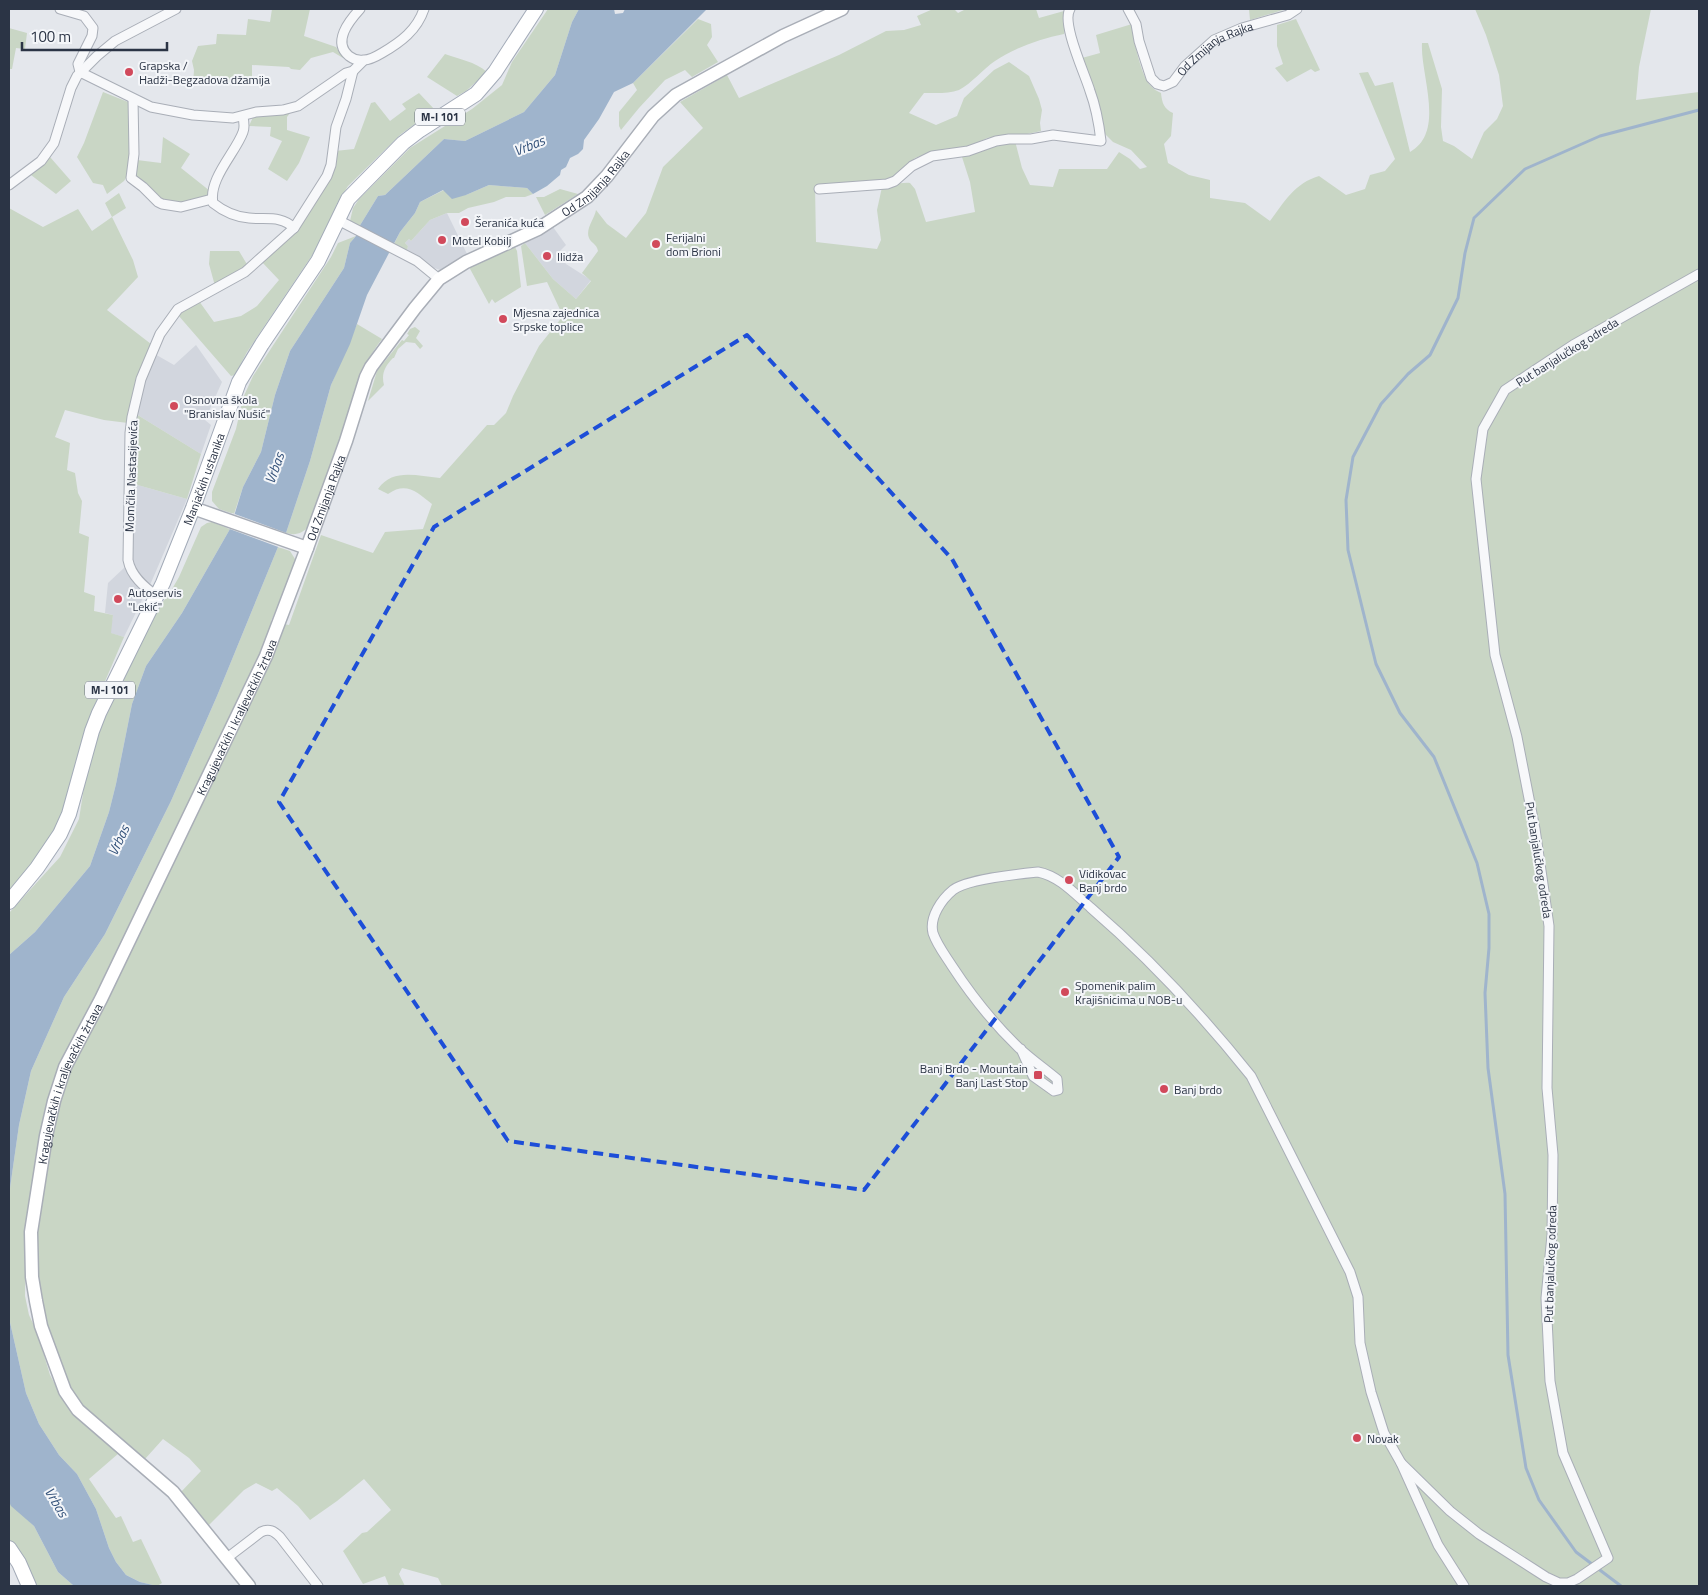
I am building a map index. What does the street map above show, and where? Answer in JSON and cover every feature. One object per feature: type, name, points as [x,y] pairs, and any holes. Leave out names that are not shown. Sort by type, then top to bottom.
[{"type":"main road","name":"Manjačkih ustanika","points":[[9,902],[37,868],[60,834],[70,814],[92,731],[157,596],[193,508],[239,382],[318,260],[352,193],[403,143],[476,94],[495,72],[536,9]]},
{"type":"main road","points":[[9,1548],[19,1563],[29,1586]]},
{"type":"street","points":[[60,9],[84,16],[93,28],[92,36],[78,64],[80,72],[151,106],[193,115],[221,118],[283,110],[298,106],[338,78],[353,71],[363,61],[394,46],[409,35],[416,26],[424,9]]},
{"type":"street","points":[[9,185],[41,161],[54,143],[72,84],[80,72],[115,41],[176,9]]},
{"type":"street","points":[[360,9],[348,23],[342,40],[344,48],[350,56],[363,61]]},
{"type":"street","name":"Od Zmijanja Rajka","points":[[307,548],[346,441],[366,377],[371,367],[414,308],[439,279],[466,262],[538,230],[586,197],[607,176],[654,116],[683,90],[783,36],[842,9]]},
{"type":"street","points":[[819,189],[887,184],[895,181],[912,166],[932,156],[968,152],[1002,140],[1031,139],[1053,135],[1101,141],[1091,92],[1070,32],[1068,14],[1070,9]]},
{"type":"street","name":"Od Zmijanja Rajka","points":[[1128,9],[1136,24],[1139,41],[1151,78],[1157,84],[1164,86],[1173,82],[1196,55],[1214,40],[1242,28],[1288,15],[1297,9]]},
{"type":"street","name":"Momčila Nastasijevića","points":[[157,596],[144,587],[131,570],[128,560],[130,433],[141,379],[160,334],[178,309],[245,272],[294,228],[327,176],[331,165],[336,127],[353,71]]},
{"type":"street","points":[[133,99],[134,154],[131,178],[143,186],[162,204],[181,207],[212,199]]},
{"type":"street","points":[[212,199],[222,169],[243,133],[243,116]]},
{"type":"street","points":[[212,199],[216,205],[230,213],[249,218],[281,219],[294,228]]},
{"type":"street","points":[[338,220],[406,254],[439,279]]},
{"type":"street","name":"Put banjalučkog odreda","points":[[1400,1463],[1450,1511],[1510,1555],[1559,1583],[1568,1583],[1577,1579],[1608,1558],[1564,1453],[1550,1380],[1546,1298],[1552,1235],[1553,1155],[1547,1088],[1549,926],[1535,829],[1518,737],[1495,655],[1476,478],[1484,429],[1505,390],[1573,346],[1699,274]]},
{"type":"street","points":[[193,508],[307,548]]},
{"type":"street","name":"Kragujevačkih i kraljevačkih žrtava","points":[[249,1586],[173,1492],[78,1410],[64,1391],[41,1326],[32,1277],[31,1232],[46,1136],[54,1101],[65,1067],[101,999],[266,656],[307,548]]},
{"type":"street","points":[[1021,1049],[1033,1076],[1054,1092],[1058,1090],[1057,1079],[1021,1049],[998,1026],[958,975],[939,947],[933,932],[933,922],[943,901],[954,889],[978,880],[1038,872],[1047,874],[1066,886],[1127,939],[1251,1076],[1350,1272],[1358,1297],[1360,1343],[1371,1392],[1384,1434],[1400,1463],[1438,1545],[1464,1586]]},
{"type":"street","points":[[227,1558],[261,1532],[270,1530],[280,1537],[318,1586]]},
{"type":"highlighted area","points":[[747,335],[952,559],[1119,857],[864,1190],[508,1141],[279,802],[434,527]]},
{"type":"shaded area","points":[[447,213],[468,256],[443,271],[426,265],[406,253],[408,246],[405,243],[409,239],[411,241],[430,220]]},
{"type":"shaded area","points":[[553,227],[566,245],[558,253],[566,264],[591,280],[576,299],[553,279],[525,243]]},
{"type":"shaded area","name":"Osnovna škola \"Branislav Nušić\"","points":[[196,345],[222,382],[205,420],[211,425],[201,454],[136,414],[139,397],[153,353],[174,365]]},
{"type":"shaded area","points":[[134,484],[187,499],[150,585],[135,570],[132,562]]},
{"type":"shaded area","points":[[125,567],[128,568],[143,590],[143,593],[142,600],[124,637],[110,633],[113,615],[105,613],[108,583]]},
{"type":"green space","points":[[272,9],[310,9],[304,36],[336,47],[343,58],[333,52],[311,58],[300,70],[289,67],[252,65],[252,83],[220,85],[218,81],[193,84],[194,70],[192,61],[198,46],[216,44],[217,34],[246,35],[248,19],[270,22]]},
{"type":"green space","points":[[548,9],[579,9],[572,22],[555,75],[524,112],[465,141],[444,139],[385,195],[378,196],[359,227],[350,221],[353,208],[359,199],[410,148],[472,109],[502,85],[512,62]]},
{"type":"green space","points":[[933,9],[954,9],[958,13],[966,9],[1036,9],[1039,18],[1064,11],[1066,27],[1064,34],[1037,41],[1003,56],[959,90],[946,93],[924,93],[909,113],[936,125],[957,116],[964,98],[994,70],[1009,62],[1029,76],[1042,110],[1041,131],[987,138],[967,148],[940,150],[926,154],[915,158],[894,176],[883,180],[815,186],[816,242],[877,249],[881,240],[877,210],[882,187],[910,183],[915,189],[926,222],[975,212],[970,182],[962,157],[996,145],[1015,141],[1022,168],[1030,185],[1053,187],[1059,169],[1107,169],[1119,152],[1140,169],[1147,167],[1131,150],[1113,142],[1105,134],[1082,58],[1100,53],[1096,35],[1132,24],[1141,66],[1147,81],[1155,90],[1161,93],[1166,108],[1173,113],[1171,136],[1164,144],[1168,163],[1189,175],[1210,180],[1210,198],[1245,203],[1270,221],[1291,194],[1303,183],[1311,179],[1319,176],[1346,195],[1365,189],[1370,175],[1385,171],[1395,159],[1359,73],[1368,72],[1375,86],[1393,82],[1410,152],[1421,143],[1427,131],[1429,117],[1422,43],[1428,43],[1442,89],[1441,127],[1443,141],[1454,146],[1472,159],[1484,132],[1497,119],[1503,106],[1499,75],[1475,9],[1651,9],[1639,67],[1636,100],[1699,92],[1699,1586],[442,1586],[438,1578],[402,1568],[399,1574],[405,1586],[389,1586],[385,1576],[363,1584],[343,1551],[391,1510],[364,1479],[310,1520],[298,1506],[277,1488],[272,1491],[256,1483],[244,1490],[209,1525],[180,1493],[201,1471],[189,1458],[163,1439],[145,1459],[113,1435],[84,1407],[72,1390],[54,1348],[26,1235],[25,1296],[29,1315],[37,1332],[50,1375],[75,1416],[119,1453],[89,1479],[116,1518],[121,1516],[133,1542],[141,1539],[162,1583],[157,1586],[140,1582],[126,1575],[116,1562],[109,1548],[96,1509],[77,1474],[59,1455],[39,1424],[26,1393],[9,1318],[9,1195],[19,1125],[31,1071],[64,997],[105,934],[171,801],[217,696],[278,547],[290,551],[295,559],[294,570],[271,621],[289,625],[321,535],[373,553],[385,532],[423,529],[432,504],[416,492],[406,488],[394,490],[388,494],[378,489],[384,482],[398,476],[414,475],[440,478],[487,425],[494,425],[506,413],[539,346],[563,316],[547,282],[527,286],[521,246],[525,243],[553,279],[576,299],[591,281],[582,273],[598,251],[588,235],[596,210],[607,224],[626,238],[646,213],[663,167],[703,128],[680,102],[727,75],[739,98],[839,55],[886,31],[904,30],[921,25],[917,16]]},
{"type":"green space","points":[[1249,9],[1286,9],[1250,20]]},
{"type":"green space","points":[[698,19],[711,24],[712,37],[707,45],[718,62],[692,77],[685,70],[665,80],[621,130],[619,126],[619,112],[637,90],[633,83]]},
{"type":"green space","points":[[1296,19],[1320,70],[1315,72],[1311,69],[1287,82],[1275,68],[1283,64],[1277,46],[1277,25]]},
{"type":"green space","points":[[9,28],[27,33],[25,49],[16,48],[12,69],[9,69]]},
{"type":"green space","points":[[445,54],[472,63],[487,72],[466,91],[457,96],[427,77]]},
{"type":"green space","points":[[103,92],[128,102],[129,106],[130,172],[124,181],[107,194],[103,185],[93,183],[77,157]]},
{"type":"green space","points":[[419,93],[435,110],[401,134],[348,186],[337,204],[313,254],[247,352],[235,375],[231,376],[178,315],[187,307],[199,301],[214,322],[241,316],[257,306],[279,280],[261,261],[297,231],[335,151],[354,149],[371,103],[375,102],[390,121],[406,109],[402,104]]},
{"type":"green space","points":[[290,113],[287,117],[287,130],[310,137],[299,163],[287,181],[268,169],[282,141],[270,136],[271,127],[249,126],[253,117]]},
{"type":"green space","points":[[163,137],[190,154],[181,168],[210,191],[208,196],[181,204],[158,200],[135,176],[137,160],[161,163]]},
{"type":"green space","points":[[50,157],[71,181],[56,194],[31,175]]},
{"type":"green space","points":[[489,185],[527,188],[533,194],[525,197],[506,197],[468,208],[459,213],[447,213],[430,220],[411,241],[409,239],[405,243],[408,246],[407,250],[394,244],[400,232],[415,213],[420,202],[444,190],[466,195]]},
{"type":"green space","points":[[560,189],[578,194],[545,215],[536,197],[544,197]]},
{"type":"green space","points":[[119,193],[126,208],[112,217],[105,203]]},
{"type":"green space","points":[[9,208],[43,227],[78,209],[92,231],[112,217],[133,260],[138,277],[107,310],[151,344],[133,391],[128,423],[104,420],[65,410],[55,437],[70,443],[67,470],[75,473],[78,493],[82,501],[79,533],[89,537],[84,592],[95,596],[94,611],[113,615],[111,633],[124,637],[94,707],[63,817],[48,844],[9,892]]},
{"type":"green space","points":[[356,236],[350,243],[344,268],[290,351],[275,395],[261,452],[243,487],[234,514],[219,509],[212,501],[212,492],[236,429],[243,398],[253,376],[331,257],[338,243]]},
{"type":"green space","points":[[515,247],[521,287],[495,303],[492,299],[489,304],[469,267]]},
{"type":"green space","points":[[210,251],[239,251],[248,266],[215,286],[209,264]]},
{"type":"green space","points":[[357,324],[382,339],[373,351],[360,378],[309,526],[299,533],[286,533],[310,461],[331,385]]},
{"type":"green space","points":[[415,327],[420,331],[416,338],[423,346],[420,349],[415,343],[406,342],[398,349],[394,358],[384,370],[384,385],[368,401],[377,371],[402,340],[404,341],[409,335],[407,334],[410,329]]},
{"type":"green space","points":[[136,414],[201,454],[187,499],[134,484]]},
{"type":"green space","points":[[212,522],[230,529],[182,613],[146,666],[132,704],[109,812],[90,866],[35,932],[9,955],[9,913],[60,857],[79,819],[85,781],[98,728],[157,608],[168,596],[179,577],[201,527]]},
{"type":"green space","points":[[9,1502],[34,1526],[58,1572],[74,1586],[35,1586],[26,1567],[9,1540]]},
{"type":"water","name":"Vrbas","points":[[579,9],[614,9],[615,14],[623,13],[625,9],[707,9],[633,83],[614,92],[599,119],[584,140],[583,149],[570,158],[566,167],[561,170],[560,175],[547,186],[533,194],[527,188],[489,185],[452,199],[443,190],[420,202],[415,213],[400,232],[367,295],[350,344],[331,385],[310,461],[286,533],[278,547],[217,696],[171,801],[105,934],[64,997],[31,1071],[19,1125],[9,1195],[9,955],[35,932],[90,866],[109,812],[132,704],[146,666],[182,613],[230,529],[243,487],[261,452],[275,395],[290,351],[344,268],[350,243],[356,236],[359,227],[378,196],[385,195],[444,139],[465,141],[524,112],[555,75],[572,22]]},
{"type":"water","name":"Vrbas","points":[[9,1318],[26,1393],[39,1424],[59,1455],[77,1474],[96,1509],[109,1548],[116,1562],[126,1575],[140,1582],[157,1586],[74,1586],[58,1572],[34,1526],[11,1506],[9,1502]]},
{"type":"pier","points":[[232,513],[289,534],[281,548],[227,528]]},
{"type":"waterway","points":[[1621,1586],[1576,1552],[1539,1500],[1526,1468],[1508,1355],[1505,1194],[1488,1068],[1485,993],[1489,948],[1489,914],[1477,863],[1434,757],[1400,713],[1376,664],[1348,550],[1346,500],[1353,457],[1381,404],[1408,374],[1430,355],[1458,298],[1465,253],[1474,218],[1525,169],[1600,136],[1699,110]]},
{"type":"place","name":"Grapska / Hadži-Begzadova džamija","points":[[129,72]]},
{"type":"place","name":"Šeranića kuća","points":[[465,222]]},
{"type":"place","name":"Motel Kobilj","points":[[442,240]]},
{"type":"place","name":"Ferijalni dom Brioni","points":[[656,244]]},
{"type":"place","name":"Ilidža","points":[[547,256]]},
{"type":"place","name":"Mjesna zajednica Srpske toplice","points":[[503,319]]},
{"type":"place","name":"Osnovna škola \"Branislav Nušić\"","points":[[174,406]]},
{"type":"place","name":"Autoservis \"Lekić\"","points":[[118,599]]},
{"type":"place","name":"Vidikovac Banj brdo","points":[[1069,880]]},
{"type":"place","name":"Spomenik palim Krajišnicima u NOB-u","points":[[1065,992]]},
{"type":"place","name":"Banj Brdo - Mountain Banj Last Stop","points":[[1038,1075]]},
{"type":"place","name":"Banj brdo","points":[[1164,1089]]},
{"type":"place","name":"Novak","points":[[1357,1438]]}]
